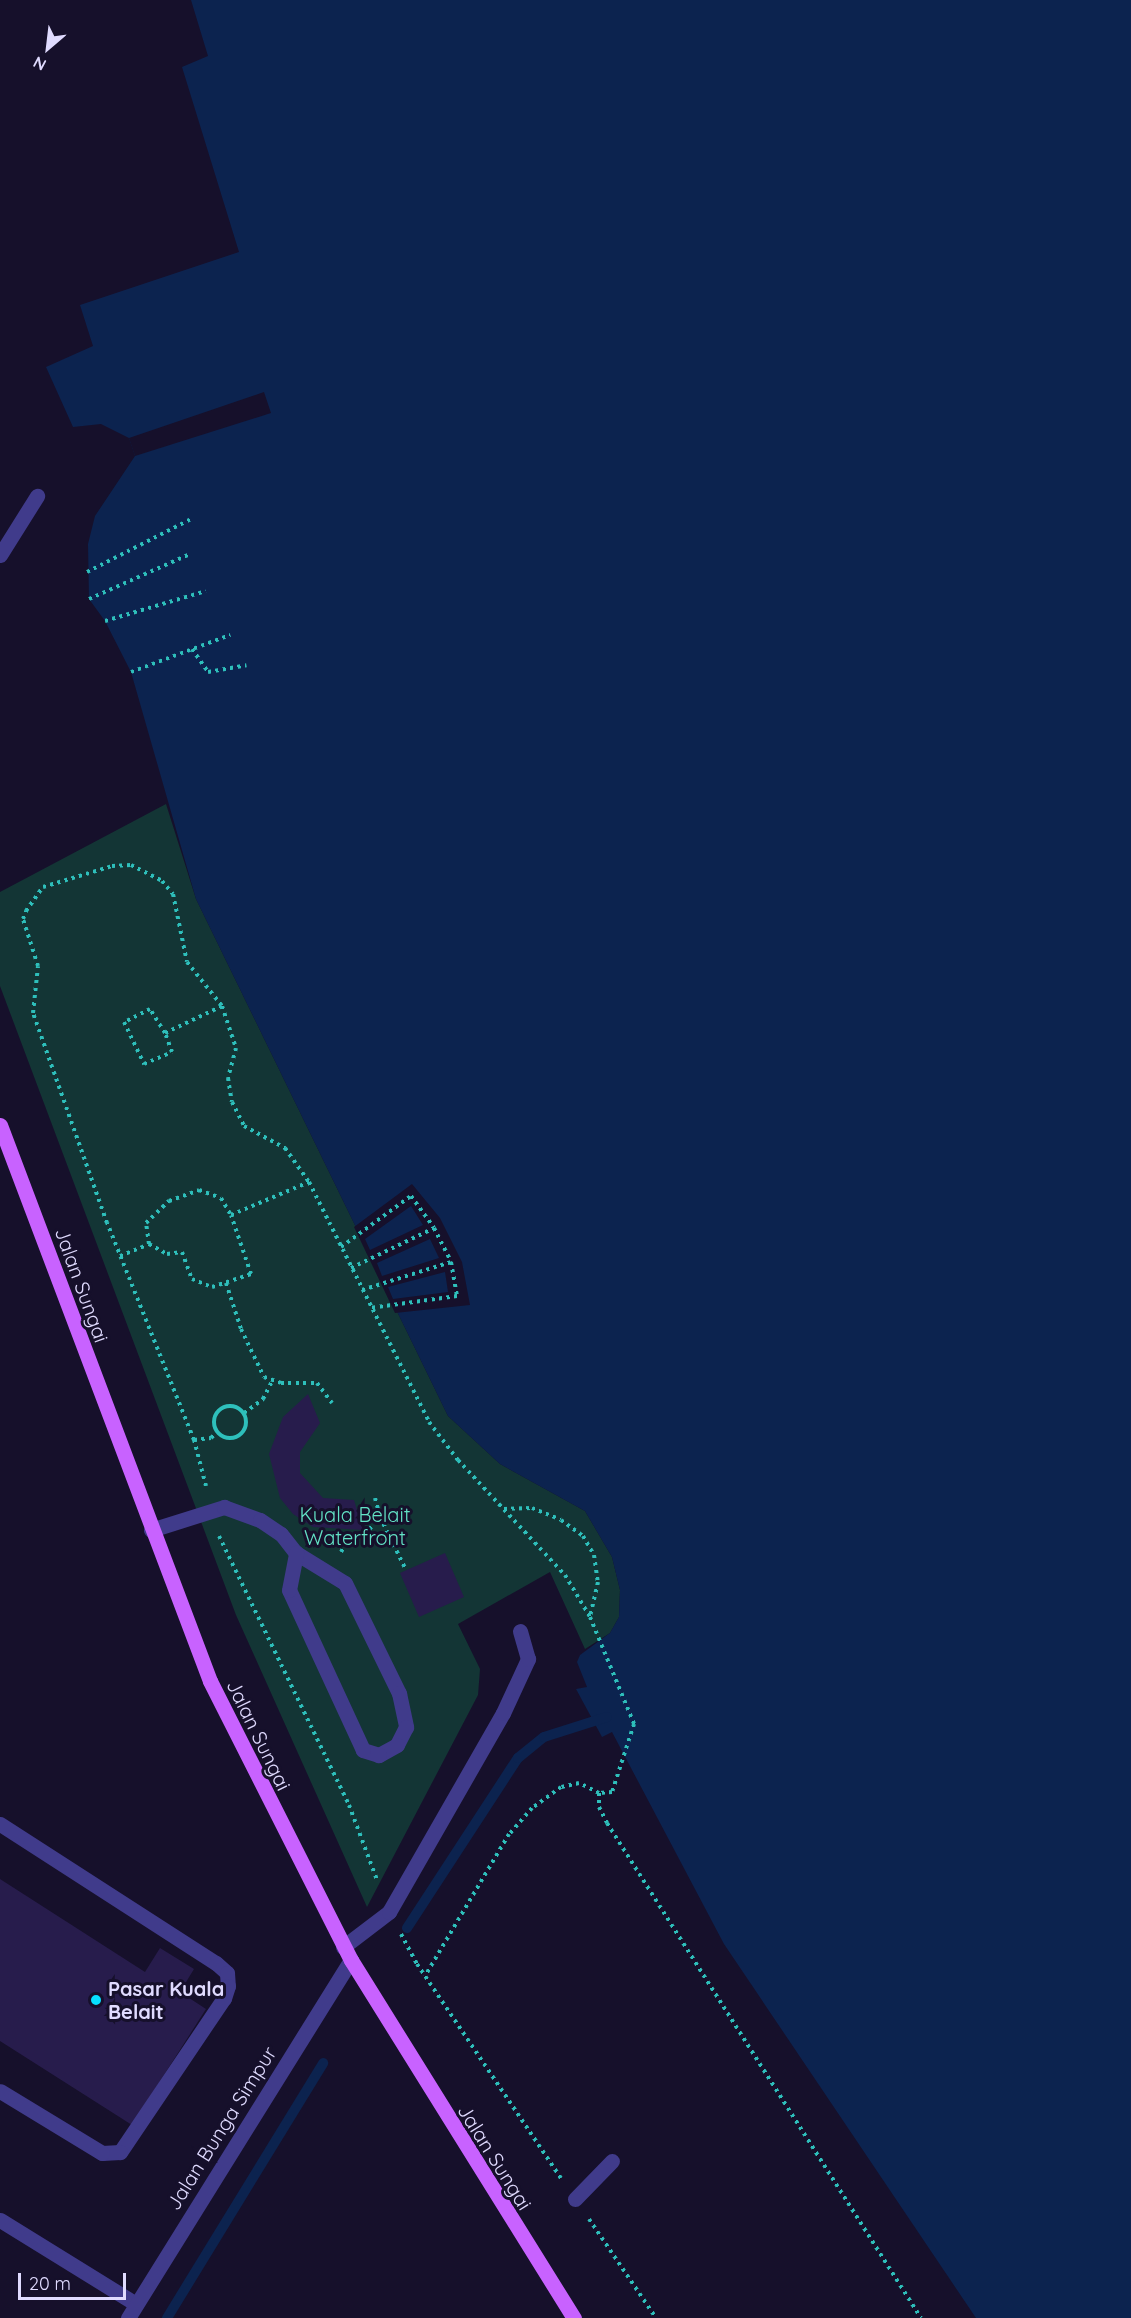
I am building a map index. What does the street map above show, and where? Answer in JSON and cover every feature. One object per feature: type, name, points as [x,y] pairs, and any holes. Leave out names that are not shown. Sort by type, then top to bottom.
[{"type":"main road","name":"Jalan Sungai","points":[[0,1125],[151,1530],[210,1681],[347,1953],[574,2318]]},
{"type":"street","points":[[0,555],[37,496]]},
{"type":"street","points":[[151,1530],[224,1507],[260,1520],[281,1534],[296,1553],[345,1584],[399,1693],[406,1726],[397,1745],[379,1755],[363,1750],[289,1590],[296,1553]]},
{"type":"street","points":[[347,1953],[389,1912],[526,1666],[528,1650],[520,1631]]},
{"type":"street","points":[[0,1824],[216,1963],[226,1973],[228,1986],[224,1998],[120,2152],[102,2153],[0,2091]]},
{"type":"street","name":"Jalan Bunga Simpur","points":[[128,2318],[347,1953]]},
{"type":"street","points":[[575,2199],[612,2161]]},
{"type":"street","points":[[0,2220],[136,2304]]},
{"type":"path","points":[[87,572],[193,518]]},
{"type":"path","points":[[89,599],[190,554]]},
{"type":"path","points":[[105,621],[206,591]]},
{"type":"path","points":[[131,672],[230,635]]},
{"type":"path","points":[[192,649],[208,672],[246,665]]},
{"type":"path","points":[[425,1976],[509,1834],[532,1808],[561,1787],[579,1784],[599,1793],[612,1792],[634,1724],[593,1631],[590,1617],[565,1575],[429,1422],[309,1182],[285,1148],[244,1126],[232,1102],[228,1078],[236,1048],[222,1006],[187,962],[173,894],[162,881],[131,865],[112,866],[58,880],[43,887],[26,910],[23,918],[38,966],[32,1006],[39,1041],[120,1256],[194,1440],[205,1476],[208,1512],[349,1805],[389,1912],[425,1976],[656,2318]]},
{"type":"path","points":[[165,1033],[222,1006]]},
{"type":"path","points":[[150,1009],[165,1033],[172,1052],[144,1064],[124,1022],[150,1009]]},
{"type":"path","points":[[231,1215],[309,1182]]},
{"type":"path","points":[[199,1190],[222,1198],[231,1215],[251,1274],[212,1287],[192,1279],[182,1252],[167,1254],[149,1244],[146,1223],[159,1207],[199,1190]]},
{"type":"path","points":[[341,1247],[411,1196],[434,1228],[451,1262],[457,1296],[370,1308]]},
{"type":"path","points":[[351,1268],[434,1228]]},
{"type":"path","points":[[120,1256],[149,1244]]},
{"type":"path","points":[[362,1290],[451,1262]]},
{"type":"path","points":[[226,1283],[258,1367],[264,1377],[272,1381],[317,1383],[332,1403]]},
{"type":"path","points":[[244,1413],[263,1399],[272,1381]]},
{"type":"path","points":[[235,1406],[244,1413],[246,1423],[237,1437],[226,1438],[217,1432],[213,1422],[220,1408],[235,1406]]},
{"type":"path","points":[[194,1440],[211,1438],[217,1432]]},
{"type":"path","points":[[375,1498],[380,1516],[406,1570]]},
{"type":"path","points":[[504,1509],[532,1508],[561,1520],[583,1536],[594,1555],[598,1582],[590,1617]]},
{"type":"path","points":[[341,1552],[348,1540],[365,1535],[380,1516]]},
{"type":"path","points":[[599,1793],[599,1807],[607,1823],[921,2318]]},
{"type":"green space","name":"Kuala Belait Waterfront","points":[[166,804],[196,899],[448,1416],[500,1464],[585,1511],[612,1557],[620,1590],[619,1617],[610,1633],[585,1649],[550,1572],[458,1624],[480,1669],[478,1695],[367,1907],[236,1615],[0,986],[0,892]]},
{"type":"water","points":[[191,0],[1131,0],[1131,2318],[976,2318],[724,1944],[612,1732],[602,1737],[576,1689],[587,1687],[577,1662],[580,1655],[610,1633],[619,1617],[620,1590],[612,1557],[585,1511],[500,1464],[448,1416],[196,899],[131,672],[105,621],[89,599],[88,544],[95,516],[135,456],[129,438],[101,424],[73,427],[46,367],[93,346],[80,305],[239,252],[182,67],[208,56]]},
{"type":"pier","points":[[264,392],[271,413],[135,456],[129,438]]},
{"type":"pier","points":[[412,1184],[440,1218],[462,1262],[470,1305],[395,1313],[354,1227]],"holes":[[[411,1206],[423,1225],[370,1250],[365,1239]],[[430,1239],[439,1258],[382,1276],[377,1263]],[[445,1272],[448,1292],[393,1299],[388,1287]]]},
{"type":"building","points":[[308,1394],[320,1423],[300,1452],[300,1473],[323,1498],[354,1500],[363,1530],[313,1527],[293,1514],[280,1498],[269,1454],[283,1417]]},
{"type":"building","points":[[445,1553],[464,1597],[419,1617],[400,1573]]},
{"type":"building","name":"Pasar Kuala Belait","points":[[0,1879],[145,1972],[160,1948],[194,1969],[180,1992],[206,2009],[132,2125],[0,2041]]},
{"type":"waterway","points":[[407,1928],[518,1758],[544,1737],[607,1717]]},
{"type":"waterway","points":[[167,2318],[323,2063]]},
{"type":"place","name":"Pasar Kuala Belait","points":[[96,2000]]}]
